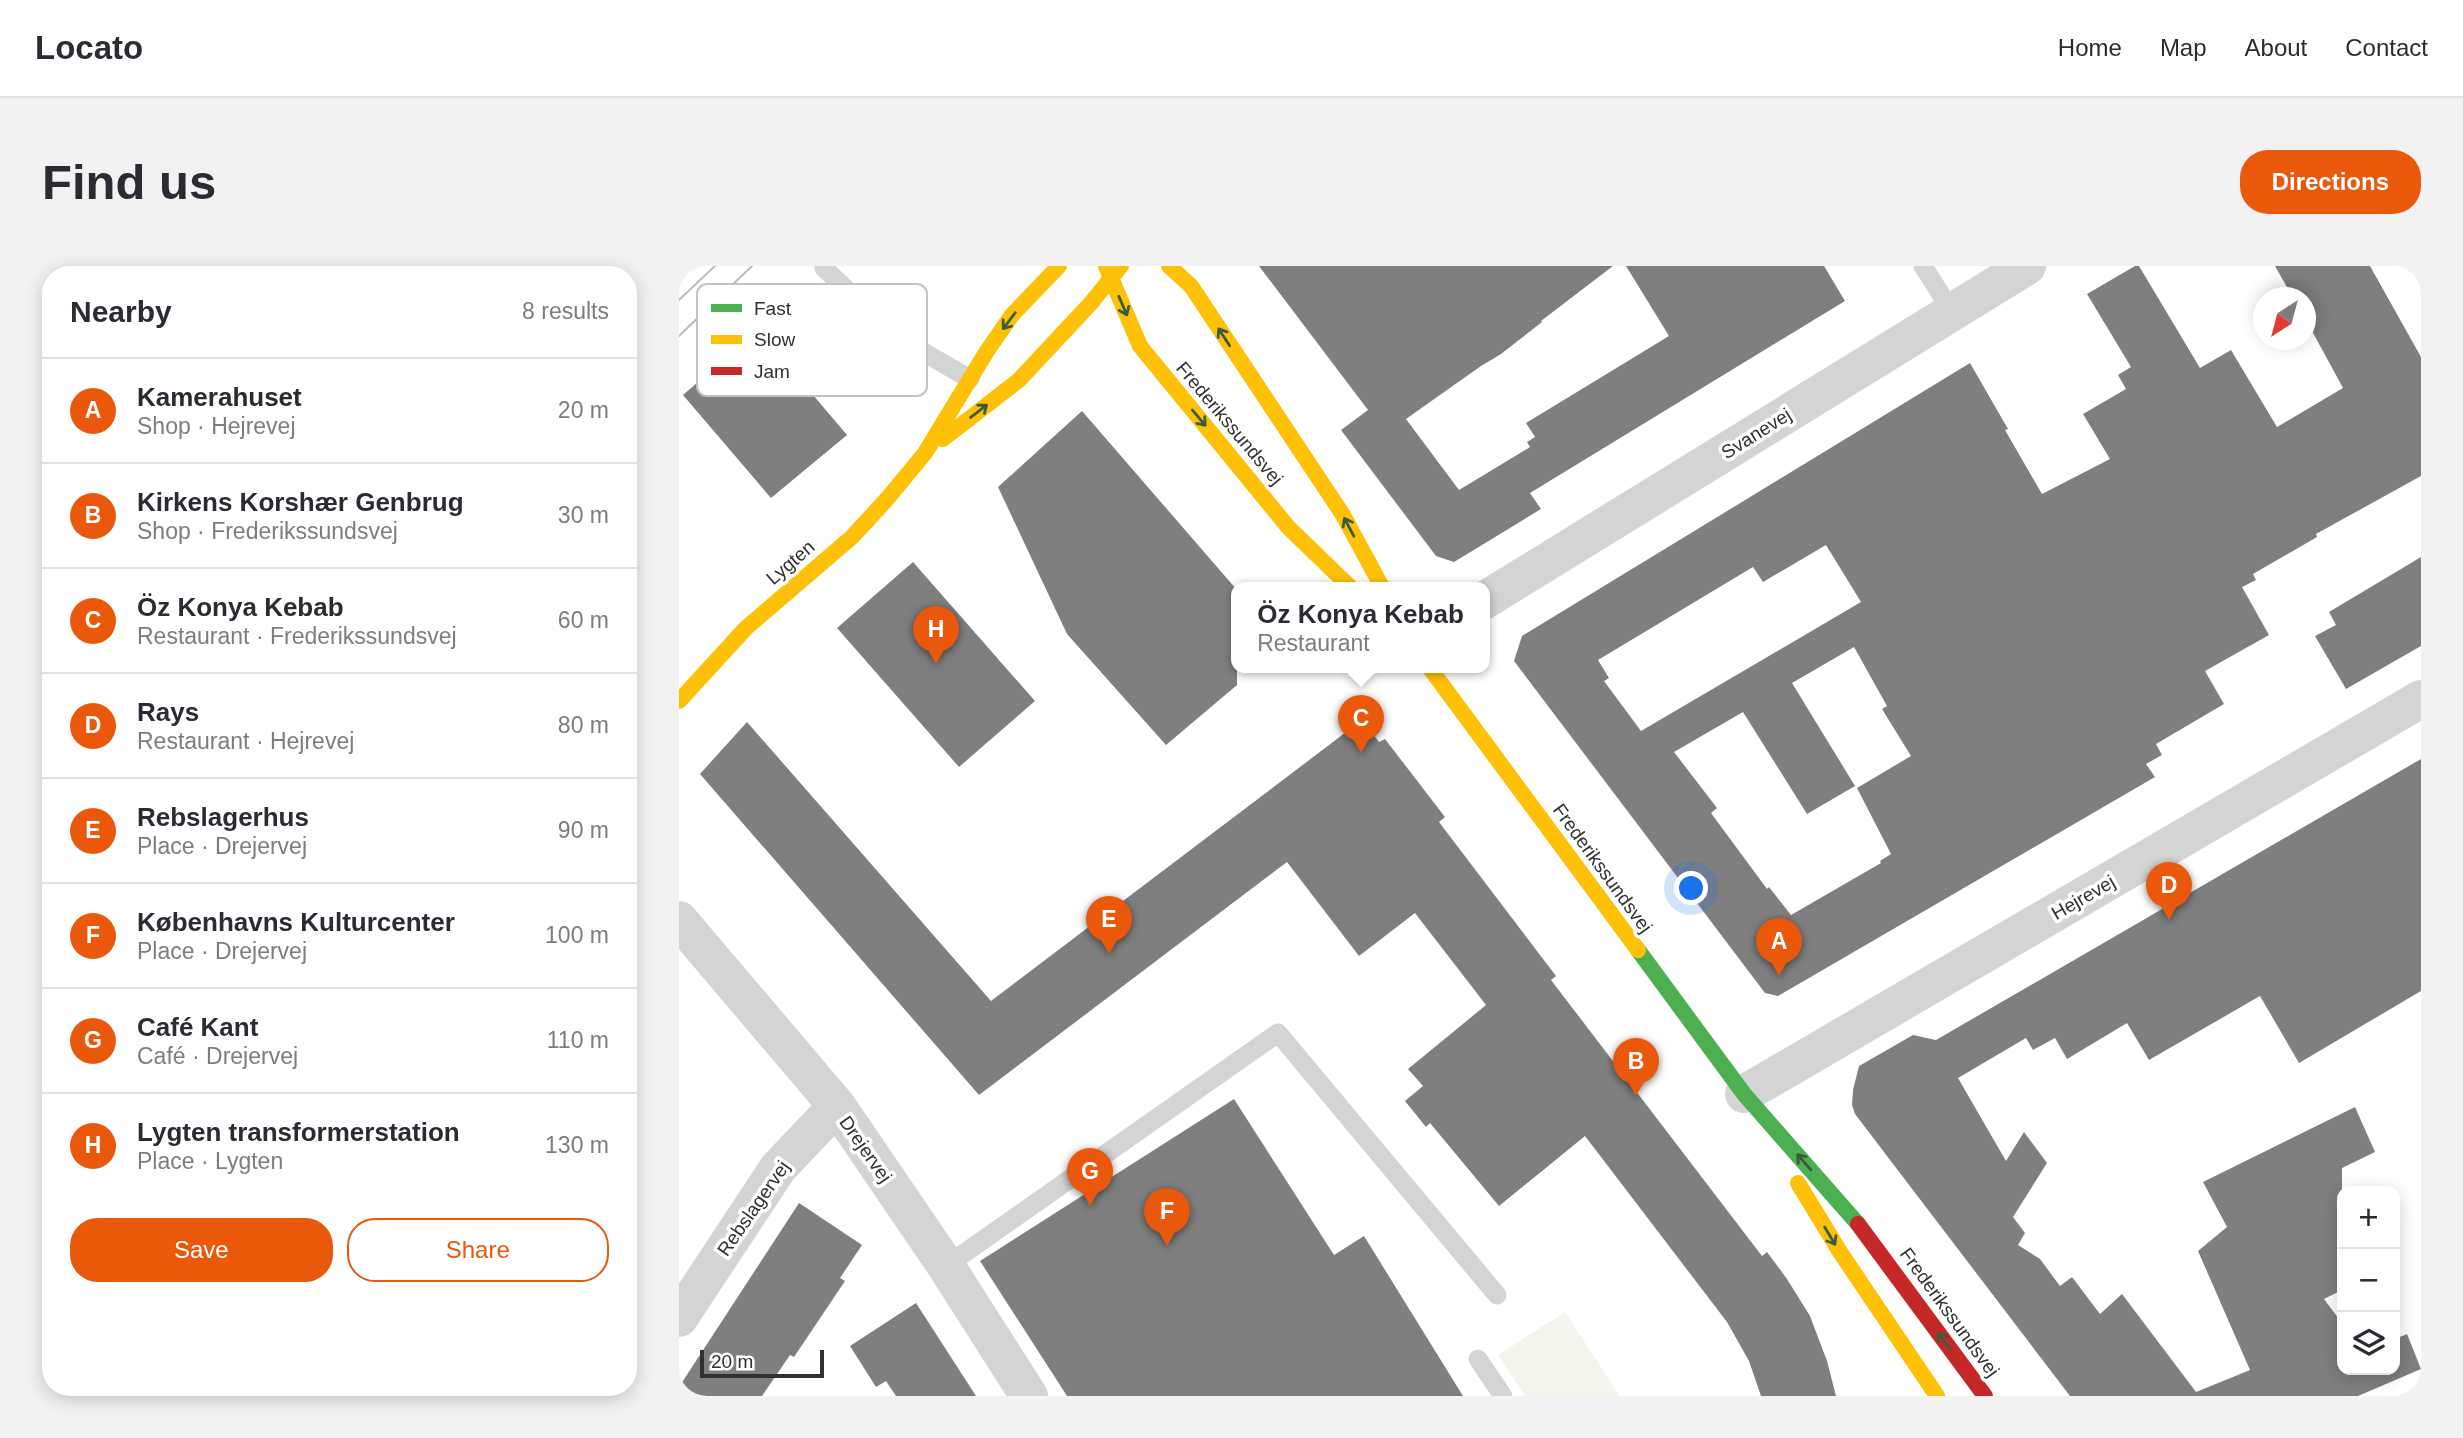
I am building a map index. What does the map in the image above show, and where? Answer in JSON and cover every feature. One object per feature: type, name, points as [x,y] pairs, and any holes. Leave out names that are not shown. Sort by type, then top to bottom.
[{"type":"street","name":"Frederikssundsvej","points":[[1169,266],[1191,286],[1343,515],[1378,582]]},
{"type":"street","name":"Svanevej","points":[[1490,597],[2027,266]]},
{"type":"street","name":"Lygten","points":[[679,702],[746,628],[852,537],[887,499],[925,453],[1012,315],[1057,268]]},
{"type":"street","name":"Frederikssundsvej","points":[[1113,270],[1140,346],[1147,356],[1289,527],[1345,582]]},
{"type":"street","name":"Lygten","points":[[925,453],[1019,380],[1091,303],[1113,270]]},
{"type":"street","name":"Frederikssundsvej","points":[[1433,673],[1744,1094],[1866,1233],[1985,1396]]},
{"type":"street","name":"Hejrevej","points":[[1744,1094],[2421,699]]},
{"type":"street","name":"Drejervej","points":[[679,920],[837,1106],[946,1266],[1029,1396]]},
{"type":"street","name":"Frederikssundsvej","points":[[1744,1094],[1840,1252],[1937,1396]]},
{"type":"street","name":"Rebslagervej","points":[[679,1318],[778,1168],[837,1106]]},
{"type":"lane","points":[[1923,266],[1952,312]]},
{"type":"lane","points":[[824,268],[841,284]]},
{"type":"lane","points":[[927,354],[970,379]]},
{"type":"lane","points":[[946,1266],[1279,1034],[1497,1295]]},
{"type":"lane","points":[[1478,1359],[1503,1396]]},
{"type":"shaded area","points":[[1565,1312],[1620,1396],[1525,1396],[1498,1355]]},
{"type":"building","points":[[1259,266],[1613,266],[1501,354],[1406,419],[1459,490],[1530,447],[1527,442],[1535,437],[1526,423],[1669,336],[1626,266],[1824,266],[1845,301],[1530,493],[1541,509],[1454,562],[1436,556],[1341,430],[1368,410]]},
{"type":"building","points":[[2139,266],[2200,368],[2231,350],[2277,427],[2343,388],[2316,338],[2316,287],[2287,287],[2275,266],[2370,266],[2421,357],[2421,476],[2316,534],[2317,537],[2253,574],[2256,580],[2242,587],[2269,635],[2205,671],[2224,704],[2156,744],[2162,755],[2146,764],[2155,777],[1778,996],[1765,993],[1514,661],[1522,636],[1970,363],[2042,494],[2110,459],[2083,414],[2126,389],[2118,375],[2131,367],[2087,294]],"holes":[[[1826,545],[1861,602],[1641,731],[1604,681],[1609,678],[1598,660],[1753,567],[1763,582]],[[1854,647],[1887,706],[1882,709],[1911,756],[1857,788],[1891,854],[1880,861],[1881,863],[1791,915],[1769,887],[1767,889],[1711,813],[1717,808],[1674,752],[1743,712],[1807,814],[1855,786],[1792,683]]]},
{"type":"building","points":[[697,383],[697,396],[814,396],[847,435],[771,498],[683,395]]},
{"type":"building","points":[[1082,411],[1231,583],[1231,673],[1237,673],[1237,685],[1166,745],[1067,634],[998,487]]},
{"type":"building","points":[[2421,557],[2421,646],[2346,689],[2315,636],[2336,625],[2329,612]]},
{"type":"building","points":[[913,562],[1035,701],[959,767],[837,628]]},
{"type":"building","points":[[1362,720],[1379,742],[1385,739],[1445,817],[1439,822],[1556,976],[1551,980],[1762,1256],[1767,1252],[1787,1279],[1810,1316],[1827,1361],[1836,1396],[1761,1396],[1749,1361],[1727,1322],[1585,1136],[1499,1206],[1430,1123],[1426,1127],[1405,1101],[1423,1086],[1408,1069],[1486,1005],[1415,913],[1359,956],[1287,862],[979,1095],[700,774],[747,722],[991,1001]]},
{"type":"building","points":[[2421,759],[2421,991],[2299,1063],[2260,996],[2149,1060],[2127,1023],[2067,1059],[2055,1038],[2033,1050],[2026,1038],[1958,1078],[2006,1161],[2024,1132],[2047,1163],[2013,1217],[2025,1233],[2018,1245],[2040,1259],[2060,1286],[2072,1277],[2100,1314],[2122,1294],[2196,1392],[2250,1370],[2198,1251],[2227,1227],[2203,1182],[2355,1107],[2375,1152],[2342,1168],[2342,1186],[2337,1186],[2337,1292],[2324,1299],[2337,1316],[2337,1375],[2400,1375],[2400,1337],[2407,1334],[2421,1369],[2358,1396],[2070,1396],[1855,1114],[1852,1105],[1853,1090],[1859,1066],[1913,1035],[1936,1040]]},
{"type":"building","points":[[1234,1099],[1334,1255],[1364,1236],[1463,1396],[1067,1396],[980,1261]]},
{"type":"building","points":[[799,1203],[862,1245],[840,1278],[845,1281],[794,1357],[790,1355],[762,1396],[679,1396],[679,1387]]},
{"type":"building","points":[[916,1303],[976,1396],[896,1396],[886,1381],[876,1387],[850,1346]]},
{"type":"tram line","points":[[679,300],[715,266]]},
{"type":"tram line","points":[[733,284],[752,266]]},
{"type":"tram line","points":[[679,336],[697,319]]},
{"type":"traffic: fast","points":[[1638,950],[1744,1094],[1858,1224]]},
{"type":"traffic: slow","points":[[679,701],[746,628],[852,537],[887,499],[925,453],[1012,315],[1059,266]]},
{"type":"traffic: slow","points":[[1106,266],[1140,346],[1288,527],[1345,582]]},
{"type":"traffic: slow","points":[[943,439],[1019,380],[1091,303],[1121,266]]},
{"type":"traffic: slow","points":[[1169,266],[1191,286],[1343,515],[1379,582]]},
{"type":"traffic: slow","points":[[1433,673],[1638,950]]},
{"type":"traffic: slow","points":[[1798,1183],[1840,1252],[1937,1396]]},
{"type":"traffic: jam","points":[[1858,1224],[1985,1396]]},
{"type":"place","name":"Lygten transformerstation","points":[[936,664]]},
{"type":"place","name":"Öz Konya Kebab","points":[[1361,753]]},
{"type":"place","name":"Rays","points":[[2169,920]]},
{"type":"place","name":"Rebslagerhus","points":[[1109,954]]},
{"type":"place","name":"Kamerahuset","points":[[1779,976]]},
{"type":"place","name":"Kirkens Korshær Genbrug","points":[[1636,1096]]},
{"type":"place","name":"Café Kant","points":[[1090,1206]]},
{"type":"place","name":"Københavns Kulturcenter","points":[[1167,1246]]}]
